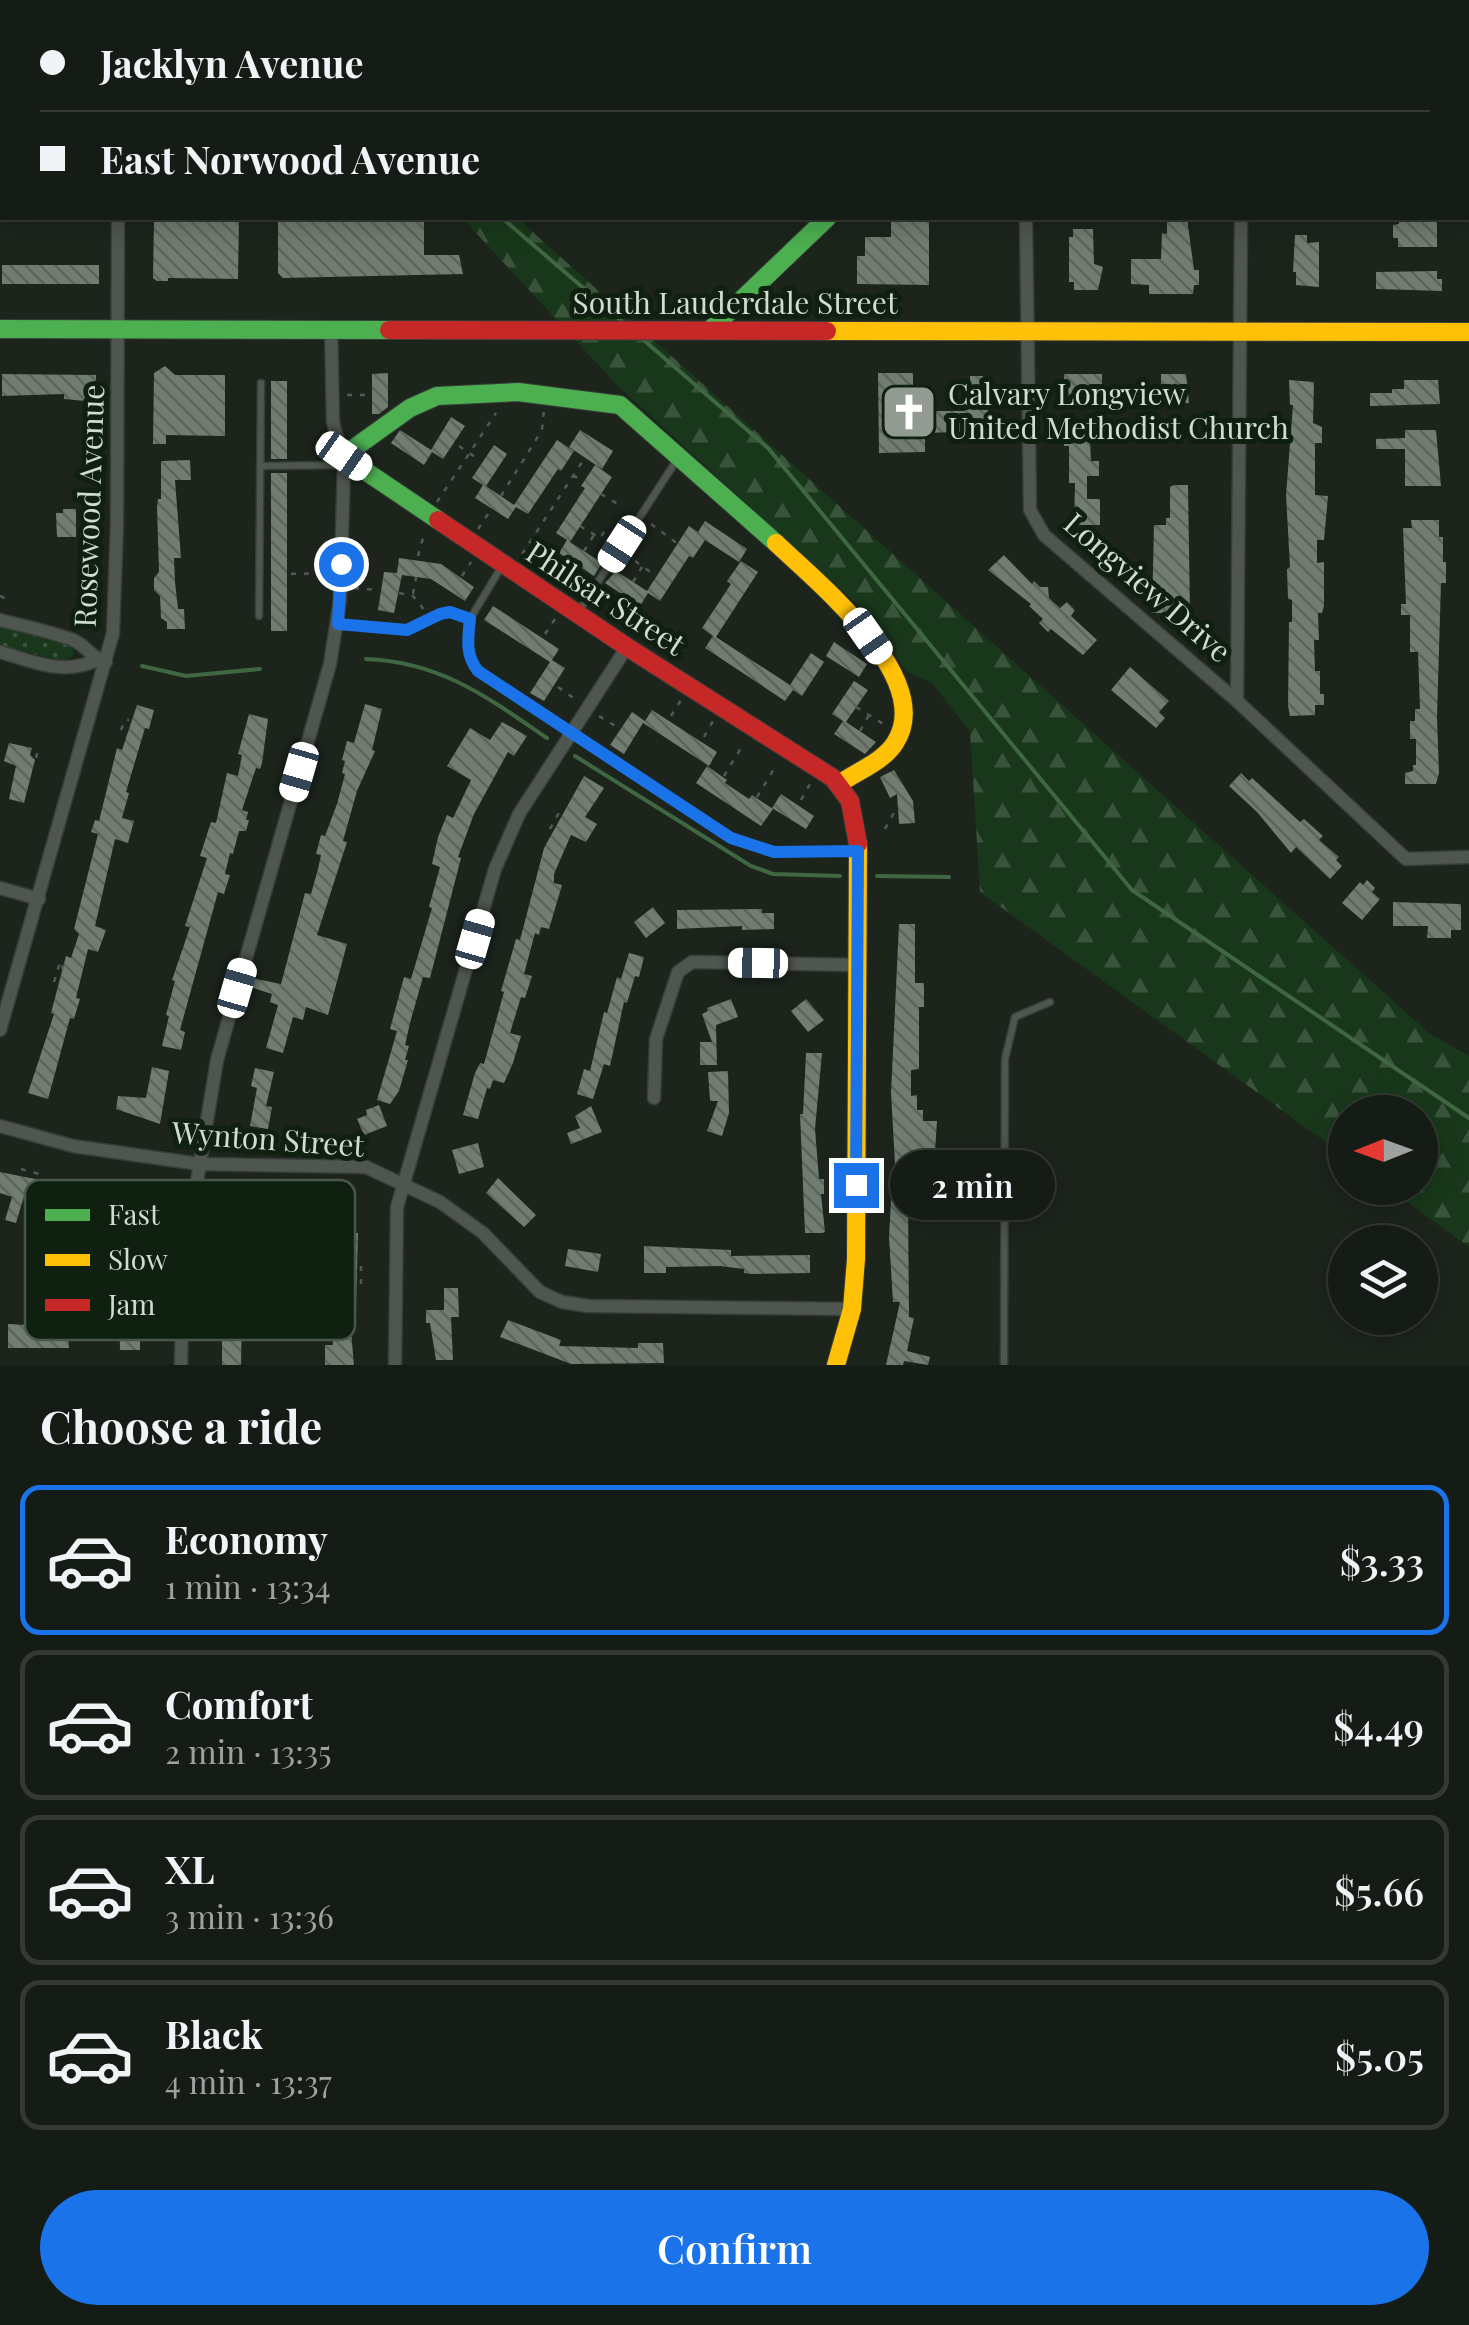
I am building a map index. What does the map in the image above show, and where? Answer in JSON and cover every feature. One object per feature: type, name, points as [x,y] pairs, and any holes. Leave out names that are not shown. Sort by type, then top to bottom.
[{"type":"street","name":"Rosewood Avenue","points":[[0,1030],[116,599],[118,220]]},
{"type":"street","points":[[710,330],[825,220]]},
{"type":"street","name":"Longview Drive","points":[[1026,220],[1030,510],[1044,534],[1237,701],[1406,859],[1469,858]]},
{"type":"street","points":[[1237,701],[1241,220]]},
{"type":"street","name":"South Lauderdale Street","points":[[0,329],[1469,332]]},
{"type":"street","points":[[197,1180],[216,1060],[325,683],[338,624],[344,460],[333,422],[331,329]]},
{"type":"street","points":[[344,460],[422,400],[460,390],[620,405],[852,614],[884,658],[900,704],[898,737],[879,760],[839,784],[855,812],[858,851],[856,1259],[852,1309],[836,1365]]},
{"type":"street","name":"Philsar Street","points":[[344,460],[511,562],[577,614],[839,784]]},
{"type":"street","points":[[0,620],[71,639],[102,661]]},
{"type":"street","points":[[395,1365],[397,1206],[495,868],[520,814],[627,647]]},
{"type":"street","points":[[0,652],[65,669],[102,661]]},
{"type":"street","points":[[0,888],[38,899]]},
{"type":"street","points":[[654,1098],[656,1039],[678,972],[692,962],[857,965]]},
{"type":"street","name":"Wynton Street","points":[[0,1126],[73,1146],[199,1164],[366,1167],[440,1202],[483,1233],[540,1292],[562,1302],[588,1306],[852,1309]]},
{"type":"street","points":[[181,1340],[181,1365]]},
{"type":"lane","points":[[259,616],[261,383]]},
{"type":"lane","points":[[577,614],[679,456]]},
{"type":"lane","points":[[260,466],[344,460]]},
{"type":"lane","points":[[511,562],[470,619],[468,650],[478,671],[746,845],[774,852],[858,851]]},
{"type":"lane","points":[[338,624],[407,630],[450,612],[470,619]]},
{"type":"lane","points":[[1004,1365],[1005,1059],[1015,1017],[1050,1002]]},
{"type":"path","points":[[346,394],[366,395]]},
{"type":"path","points":[[501,496],[542,430],[546,396]]},
{"type":"path","points":[[436,504],[496,413]]},
{"type":"path","points":[[458,446],[478,459]]},
{"type":"path","points":[[511,562],[584,459]]},
{"type":"path","points":[[573,476],[583,482]]},
{"type":"path","points":[[601,494],[623,508]]},
{"type":"path","points":[[552,507],[562,514]]},
{"type":"path","points":[[477,530],[488,514]]},
{"type":"path","points":[[640,516],[678,544]]},
{"type":"path","points":[[580,526],[600,538],[604,532]]},
{"type":"path","points":[[418,556],[425,531]]},
{"type":"path","points":[[584,551],[594,535]]},
{"type":"path","points":[[634,561],[656,576]]},
{"type":"path","points":[[462,576],[472,562]]},
{"type":"path","points":[[633,582],[642,567]]},
{"type":"path","points":[[561,585],[572,569]]},
{"type":"path","points":[[291,574],[326,573]]},
{"type":"path","points":[[413,596],[416,576]]},
{"type":"path","points":[[354,588],[377,590]]},
{"type":"path","points":[[399,592],[413,596],[432,619]]},
{"type":"path","points":[[0,594],[9,600]]},
{"type":"path","points":[[610,617],[620,601]]},
{"type":"path","points":[[545,634],[556,617]]},
{"type":"path","points":[[558,687],[575,699]]},
{"type":"path","points":[[672,716],[682,700]]},
{"type":"path","points":[[856,707],[895,731]]},
{"type":"path","points":[[860,731],[869,715]]},
{"type":"path","points":[[599,716],[617,727]]},
{"type":"path","points":[[122,730],[125,720],[129,720]]},
{"type":"path","points":[[704,737],[714,720]]},
{"type":"path","points":[[724,776],[745,741]]},
{"type":"path","points":[[36,758],[39,746]]},
{"type":"path","points":[[757,797],[778,762]]},
{"type":"path","points":[[800,800],[810,784]]},
{"type":"path","points":[[885,828],[896,809]]},
{"type":"path","points":[[550,829],[562,812]]},
{"type":"path","points":[[54,982],[60,962],[62,969]]},
{"type":"path","points":[[21,1169],[39,1174]]},
{"type":"path","points":[[361,1266],[361,1285]]},
{"type":"green space","points":[[464,220],[519,220],[1429,1033],[1469,1056],[1469,1247],[1411,1205],[1438,1205],[1438,1095],[1328,1095],[1328,1144],[980,892],[970,732],[932,683],[906,671],[870,616],[618,386]]},
{"type":"green space","points":[[0,627],[67,645],[73,649],[73,656],[62,661],[0,645]]},
{"type":"building","points":[[154,220],[239,220],[238,279],[153,278]]},
{"type":"building","points":[[278,220],[424,220],[424,255],[459,255],[463,274],[283,278],[278,273]]},
{"type":"building","points":[[891,220],[929,220],[929,285],[857,284],[857,256],[865,256],[865,237],[891,237]]},
{"type":"building","points":[[1167,220],[1187,220],[1194,270],[1199,270],[1199,285],[1194,285],[1193,294],[1149,294],[1149,285],[1131,284],[1131,259],[1161,259],[1162,233],[1167,234]]},
{"type":"building","points":[[1399,221],[1437,222],[1437,247],[1398,247],[1393,225]]},
{"type":"building","points":[[1073,229],[1093,229],[1094,264],[1103,267],[1098,290],[1074,290],[1074,282],[1069,282],[1069,237],[1073,237]]},
{"type":"building","points":[[1295,235],[1307,235],[1307,243],[1319,242],[1319,287],[1296,285]]},
{"type":"building","points":[[2,265],[99,265],[99,284],[2,284]]},
{"type":"building","points":[[1437,271],[1442,291],[1376,289],[1376,272]]},
{"type":"building","points":[[165,366],[175,375],[225,375],[225,436],[166,435],[166,444],[153,444],[154,373]]},
{"type":"building","points":[[388,373],[388,407],[372,414],[372,374]]},
{"type":"building","points":[[878,373],[913,373],[913,409],[921,411],[965,411],[965,380],[983,376],[983,381],[988,381],[992,431],[925,433],[925,452],[879,453]]},
{"type":"building","points":[[2,374],[96,375],[96,402],[64,399],[64,394],[2,396]]},
{"type":"building","points":[[1064,374],[1102,374],[1102,394],[1065,399]]},
{"type":"building","points":[[1161,374],[1186,374],[1189,403],[1167,404]]},
{"type":"building","points":[[1289,380],[1314,382],[1313,423],[1322,427],[1322,443],[1315,443],[1315,495],[1328,496],[1324,540],[1317,540],[1317,563],[1324,562],[1324,606],[1322,613],[1318,613],[1319,640],[1314,640],[1315,671],[1320,671],[1324,705],[1315,705],[1315,715],[1290,716],[1288,706],[1292,600],[1288,599],[1286,495],[1293,405]]},
{"type":"building","points":[[1404,380],[1438,380],[1440,404],[1370,406],[1370,393],[1404,389]]},
{"type":"building","points":[[271,381],[287,381],[287,459],[271,459]]},
{"type":"building","points":[[451,417],[465,426],[443,459],[432,452],[424,465],[391,443],[400,430],[431,450]]},
{"type":"building","points":[[1064,420],[1089,420],[1091,461],[1099,461],[1099,476],[1087,476],[1087,499],[1100,499],[1100,525],[1074,525],[1075,483],[1069,483]]},
{"type":"building","points":[[580,430],[613,451],[602,469],[569,447]]},
{"type":"building","points":[[1405,430],[1436,430],[1441,486],[1405,486],[1405,449],[1376,449],[1376,439],[1405,438]]},
{"type":"building","points":[[557,440],[574,451],[528,514],[516,507],[508,519],[475,498],[483,485],[472,478],[494,445],[507,454],[486,486],[514,505]]},
{"type":"building","points":[[190,460],[191,480],[175,480],[181,558],[174,558],[175,582],[178,609],[184,609],[185,629],[167,629],[167,622],[161,618],[160,596],[154,590],[154,578],[159,572],[157,507],[161,499],[161,461]]},
{"type":"building","points":[[595,465],[612,477],[570,542],[602,563],[594,576],[559,553],[567,540],[556,533]]},
{"type":"building","points":[[271,473],[287,473],[287,631],[271,631]]},
{"type":"building","points":[[1188,485],[1190,613],[1152,613],[1154,525],[1166,525],[1166,518],[1170,518],[1170,487]]},
{"type":"building","points":[[63,509],[76,509],[76,537],[57,537],[56,513],[63,513]]},
{"type":"building","points":[[1411,520],[1439,520],[1446,562],[1446,583],[1441,583],[1436,784],[1405,784],[1405,773],[1413,771],[1416,765],[1416,739],[1410,739],[1410,721],[1415,721],[1415,709],[1420,709],[1418,652],[1410,652],[1410,615],[1401,615],[1401,604],[1406,604],[1403,528],[1412,528]]},
{"type":"building","points":[[705,521],[747,549],[739,562],[705,540],[693,558],[689,556],[660,601],[648,593],[640,606],[605,583],[616,571],[647,591],[689,526],[698,532]]},
{"type":"building","points":[[1004,555],[1032,584],[1034,581],[1040,587],[1048,587],[1049,598],[1060,608],[1067,602],[1075,610],[1071,616],[1097,640],[1083,655],[1051,629],[1048,632],[1039,623],[1043,619],[1031,604],[988,570]]},
{"type":"building","points":[[399,558],[441,564],[474,587],[465,601],[431,579],[402,575],[394,613],[378,610],[384,572],[397,573]]},
{"type":"building","points":[[741,561],[758,572],[716,637],[790,685],[811,653],[824,662],[802,696],[793,690],[785,701],[705,648],[713,636],[702,628]]},
{"type":"building","points":[[493,606],[559,649],[552,660],[565,668],[544,701],[530,693],[550,662],[484,620]]},
{"type":"building","points":[[834,642],[867,664],[859,677],[826,656]]},
{"type":"building","points":[[1130,667],[1169,701],[1159,712],[1165,718],[1156,728],[1111,690]]},
{"type":"building","points":[[854,681],[868,690],[846,722],[876,742],[865,754],[834,734],[843,721],[832,714]]},
{"type":"building","points":[[365,704],[382,709],[372,750],[375,751],[357,791],[343,841],[347,842],[317,935],[347,944],[328,1015],[306,1007],[303,1020],[293,1017],[283,1053],[266,1048],[278,1005],[270,1002],[272,994],[250,987],[252,978],[281,984],[305,893],[311,894],[318,869],[321,855],[316,854],[321,835],[325,836],[337,804],[345,774],[342,760],[347,741],[354,743]]},
{"type":"building","points":[[137,705],[154,710],[126,792],[129,793],[122,818],[134,821],[128,843],[115,839],[95,926],[106,930],[98,952],[88,949],[76,998],[80,999],[74,1019],[70,1018],[48,1099],[28,1093],[54,1014],[51,1013],[66,956],[71,958],[79,934],[74,929],[98,834],[91,832],[95,820],[99,821],[117,748],[122,750]]},
{"type":"building","points":[[652,710],[717,752],[709,766],[643,723],[624,754],[610,745],[632,712],[645,721]]},
{"type":"building","points":[[249,714],[268,719],[262,763],[260,769],[256,768],[242,810],[248,812],[249,820],[246,831],[239,831],[233,854],[230,853],[225,874],[230,875],[224,894],[218,892],[180,1030],[185,1032],[181,1050],[162,1046],[175,981],[172,980],[207,858],[200,856],[211,822],[216,823],[227,773],[238,776],[242,755],[238,754]]},
{"type":"building","points":[[502,722],[527,736],[514,756],[508,752],[474,814],[458,857],[461,858],[430,978],[423,977],[410,1023],[405,1045],[409,1046],[408,1060],[399,1091],[390,1104],[377,1100],[397,1031],[390,1029],[404,977],[411,979],[432,908],[429,907],[440,867],[432,864],[438,837],[447,815],[453,818],[471,780],[447,766],[470,728],[490,740]]},
{"type":"building","points":[[9,743],[32,748],[30,755],[35,760],[24,803],[9,799],[16,766],[4,761]]},
{"type":"building","points":[[707,766],[749,799],[752,795],[773,809],[761,826],[696,783]]},
{"type":"building","points":[[894,770],[913,801],[915,823],[899,824],[897,794],[890,798],[880,777]]},
{"type":"building","points":[[1241,773],[1323,836],[1319,840],[1339,857],[1336,860],[1342,866],[1330,879],[1296,847],[1291,853],[1229,786]]},
{"type":"building","points":[[584,776],[604,788],[585,817],[597,824],[586,842],[571,835],[554,874],[554,883],[562,885],[549,929],[541,927],[539,935],[535,933],[524,974],[532,976],[510,1033],[521,1036],[513,1063],[504,1083],[493,1080],[487,1088],[478,1119],[463,1115],[475,1073],[480,1063],[484,1064],[504,992],[501,991],[516,939],[520,940],[544,848]]},
{"type":"building","points":[[781,794],[814,816],[806,829],[772,808]]},
{"type":"building","points":[[1367,880],[1380,899],[1362,920],[1342,903],[1360,882],[1363,885]]},
{"type":"building","points":[[1393,902],[1461,904],[1461,930],[1451,930],[1451,938],[1427,938],[1428,926],[1393,926]]},
{"type":"building","points":[[653,907],[665,923],[646,938],[634,922]]},
{"type":"building","points":[[762,909],[762,913],[774,913],[774,929],[677,929],[677,910]]},
{"type":"building","points":[[899,924],[915,924],[915,983],[924,983],[924,1007],[919,1007],[919,1069],[911,1070],[911,1096],[917,1095],[917,1110],[923,1110],[923,1121],[937,1121],[934,1167],[913,1168],[913,1192],[908,1192],[909,1317],[914,1318],[907,1351],[930,1357],[928,1365],[904,1361],[903,1365],[886,1365],[900,1302],[893,1302],[889,1237],[892,1182],[896,1182],[891,1093]]},
{"type":"building","points":[[629,953],[644,957],[639,977],[635,976],[627,1003],[624,1002],[610,1066],[604,1064],[593,1099],[577,1094],[584,1069],[590,1071],[604,1012],[607,1013],[617,977],[621,979]]},
{"type":"building","points":[[731,999],[738,1017],[716,1025],[717,1065],[700,1065],[700,1042],[712,1042],[702,1014],[707,1008]]},
{"type":"building","points":[[806,999],[824,1020],[808,1032],[791,1011]]},
{"type":"building","points":[[806,1053],[822,1053],[815,1129],[819,1179],[824,1179],[822,1233],[805,1233],[800,1114]]},
{"type":"building","points":[[152,1067],[169,1071],[160,1124],[116,1109],[118,1096],[146,1098]]},
{"type":"building","points":[[255,1068],[274,1072],[266,1106],[272,1107],[268,1129],[250,1126],[257,1088],[251,1086]]},
{"type":"building","points":[[728,1071],[729,1113],[722,1136],[707,1131],[718,1101],[710,1101],[708,1072]]},
{"type":"building","points":[[379,1105],[387,1126],[364,1135],[357,1119]]},
{"type":"building","points":[[591,1106],[602,1132],[571,1144],[567,1133],[580,1128],[575,1116]]},
{"type":"building","points":[[478,1143],[484,1167],[459,1174],[452,1150]]},
{"type":"building","points":[[0,1172],[40,1180],[25,1180],[16,1223],[5,1220],[12,1197],[0,1193]]},
{"type":"building","points":[[498,1178],[536,1215],[524,1227],[486,1193]]},
{"type":"building","points":[[358,1233],[356,1309],[355,1313]]},
{"type":"building","points":[[644,1246],[731,1250],[731,1256],[810,1255],[810,1273],[751,1274],[744,1273],[744,1269],[720,1266],[666,1267],[666,1273],[644,1273]]},
{"type":"building","points":[[568,1249],[601,1254],[598,1272],[565,1266]]},
{"type":"building","points":[[444,1288],[458,1288],[459,1317],[451,1317],[453,1360],[436,1360],[430,1323],[426,1323],[426,1310],[444,1310]]},
{"type":"building","points":[[508,1320],[561,1340],[559,1346],[638,1348],[638,1343],[663,1343],[664,1363],[571,1364],[500,1337]]},
{"type":"building","points":[[8,1324],[25,1325],[25,1340],[69,1340],[69,1348],[8,1348]]},
{"type":"building","points":[[120,1340],[140,1340],[140,1350],[120,1350]]},
{"type":"building","points":[[222,1340],[242,1340],[241,1365],[222,1365]]},
{"type":"building","points":[[333,1340],[352,1340],[354,1365],[325,1365],[325,1345],[333,1345]]},
{"type":"waterway","points":[[504,220],[624,323]]},
{"type":"waterway","points":[[639,336],[768,448],[1132,890],[1469,1118]]},
{"type":"waterway","points":[[366,659],[417,667],[462,684],[547,738]]},
{"type":"waterway","points":[[142,666],[186,676],[260,669]]},
{"type":"waterway","points":[[575,756],[751,866],[773,874],[840,876]]},
{"type":"waterway","points":[[877,876],[949,877]]},
{"type":"traffic: fast","points":[[710,330],[825,220]]},
{"type":"traffic: fast","points":[[0,329],[389,330]]},
{"type":"traffic: fast","points":[[438,520],[343,456],[410,408],[437,396],[518,392],[620,405],[776,543]]},
{"type":"traffic: slow","points":[[827,331],[1469,332]]},
{"type":"traffic: slow","points":[[776,543],[866,633],[900,690],[904,718],[895,743],[877,761],[839,784]]},
{"type":"traffic: slow","points":[[836,1365],[852,1309],[856,1259],[858,844]]},
{"type":"traffic: jam","points":[[389,330],[827,331]]},
{"type":"traffic: jam","points":[[438,520],[833,778],[850,801],[858,844]]},
{"type":"place","name":"Calvary Longview United Methodist Church","points":[[909,412]]},
{"type":"route","points":[[341,564],[338,624],[407,630],[450,612],[470,619],[468,650],[478,671],[731,838],[774,852],[858,851],[856,1185]]}]
